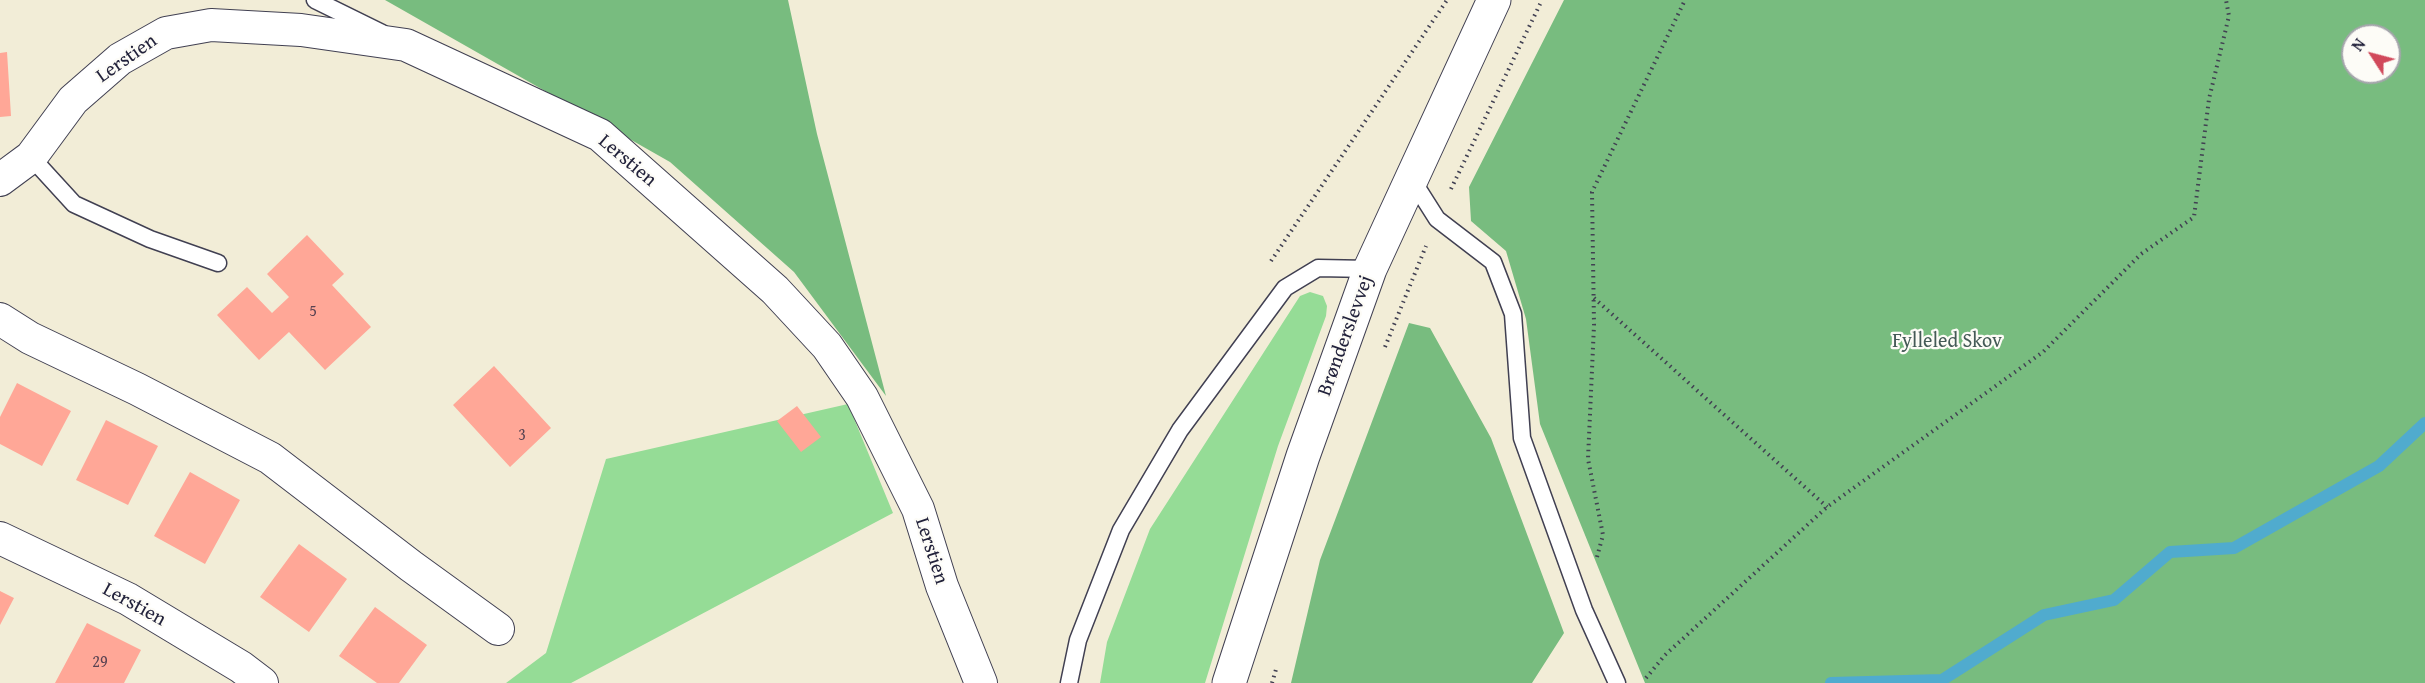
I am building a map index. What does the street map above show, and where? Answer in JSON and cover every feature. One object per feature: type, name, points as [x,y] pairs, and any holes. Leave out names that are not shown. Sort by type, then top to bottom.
[{"type":"main road","name":"Brønderslevvej","points":[[1229,683],[1303,456],[1370,269],[1494,0]]},
{"type":"street","name":"Lerstien","points":[[0,180],[31,158],[73,100],[120,59],[166,33],[211,25],[300,30],[406,45],[600,135],[775,290],[826,346],[862,397],[918,509],[942,586],[981,683]]},
{"type":"street","points":[[0,319],[30,338],[137,389],[270,458],[411,566],[498,629]]},
{"type":"street","name":"Lerstien","points":[[0,538],[128,599],[241,667],[262,683]]},
{"type":"lane","points":[[315,0],[406,45]]},
{"type":"lane","points":[[31,158],[74,204],[150,239],[218,263]]},
{"type":"lane","points":[[1411,178],[1437,219],[1493,262],[1513,314],[1522,438],[1584,610],[1617,683]]},
{"type":"lane","points":[[1069,683],[1078,640],[1121,530],[1180,430],[1286,288],[1318,268],[1370,269]]},
{"type":"path","points":[[1384,349],[1437,219],[1542,0]]},
{"type":"path","points":[[1584,610],[1603,536],[1588,459],[1593,298],[1592,192],[1685,0]]},
{"type":"path","points":[[1642,683],[1665,655],[1827,507],[2043,352],[2141,254],[2194,217],[2209,99],[2229,16],[2226,0]]},
{"type":"path","points":[[1593,298],[1827,507]]},
{"type":"path","points":[[1272,683],[1278,661]]},
{"type":"green space","points":[[385,0],[788,0],[817,134],[886,396],[794,272],[670,162]]},
{"type":"green space","name":"Fylleled Skov","points":[[1564,0],[2425,0],[2425,683],[1645,683],[1540,424],[1526,319],[1506,251],[1471,221],[1469,187]]},
{"type":"green space","points":[[1310,292],[1323,296],[1327,306],[1326,316],[1278,446],[1205,683],[1100,683],[1107,642],[1150,529],[1300,296]]},
{"type":"green space","points":[[1409,323],[1430,328],[1491,438],[1564,633],[1532,683],[1291,683],[1320,560]]},
{"type":"green space","points":[[848,404],[893,513],[571,683],[506,683],[546,653],[606,459]]},
{"type":"building","points":[[7,52],[11,116],[0,117],[0,53]]},
{"type":"building","points":[[307,235],[344,274],[332,285],[371,327],[325,370],[289,332],[259,360],[217,315],[247,287],[272,313],[289,297],[267,274]]},
{"type":"building","points":[[494,366],[551,428],[510,467],[453,405]]},
{"type":"building","points":[[17,383],[71,411],[42,466],[0,444],[0,417]]},
{"type":"building","points":[[797,406],[821,437],[801,452],[777,421]]},
{"type":"building","points":[[106,420],[158,446],[128,505],[76,480]]},
{"type":"building","points":[[190,472],[240,500],[205,564],[154,536]]},
{"type":"building","points":[[299,544],[347,579],[309,632],[260,597]]},
{"type":"building","points":[[0,591],[14,598],[0,625]]},
{"type":"building","points":[[375,607],[427,645],[399,683],[377,683],[339,656]]},
{"type":"building","points":[[87,623],[141,650],[124,683],[55,683]]},
{"type":"waterway","points":[[1831,683],[1942,680],[2044,615],[2114,600],[2170,552],[2234,548],[2379,466],[2425,423]]}]
